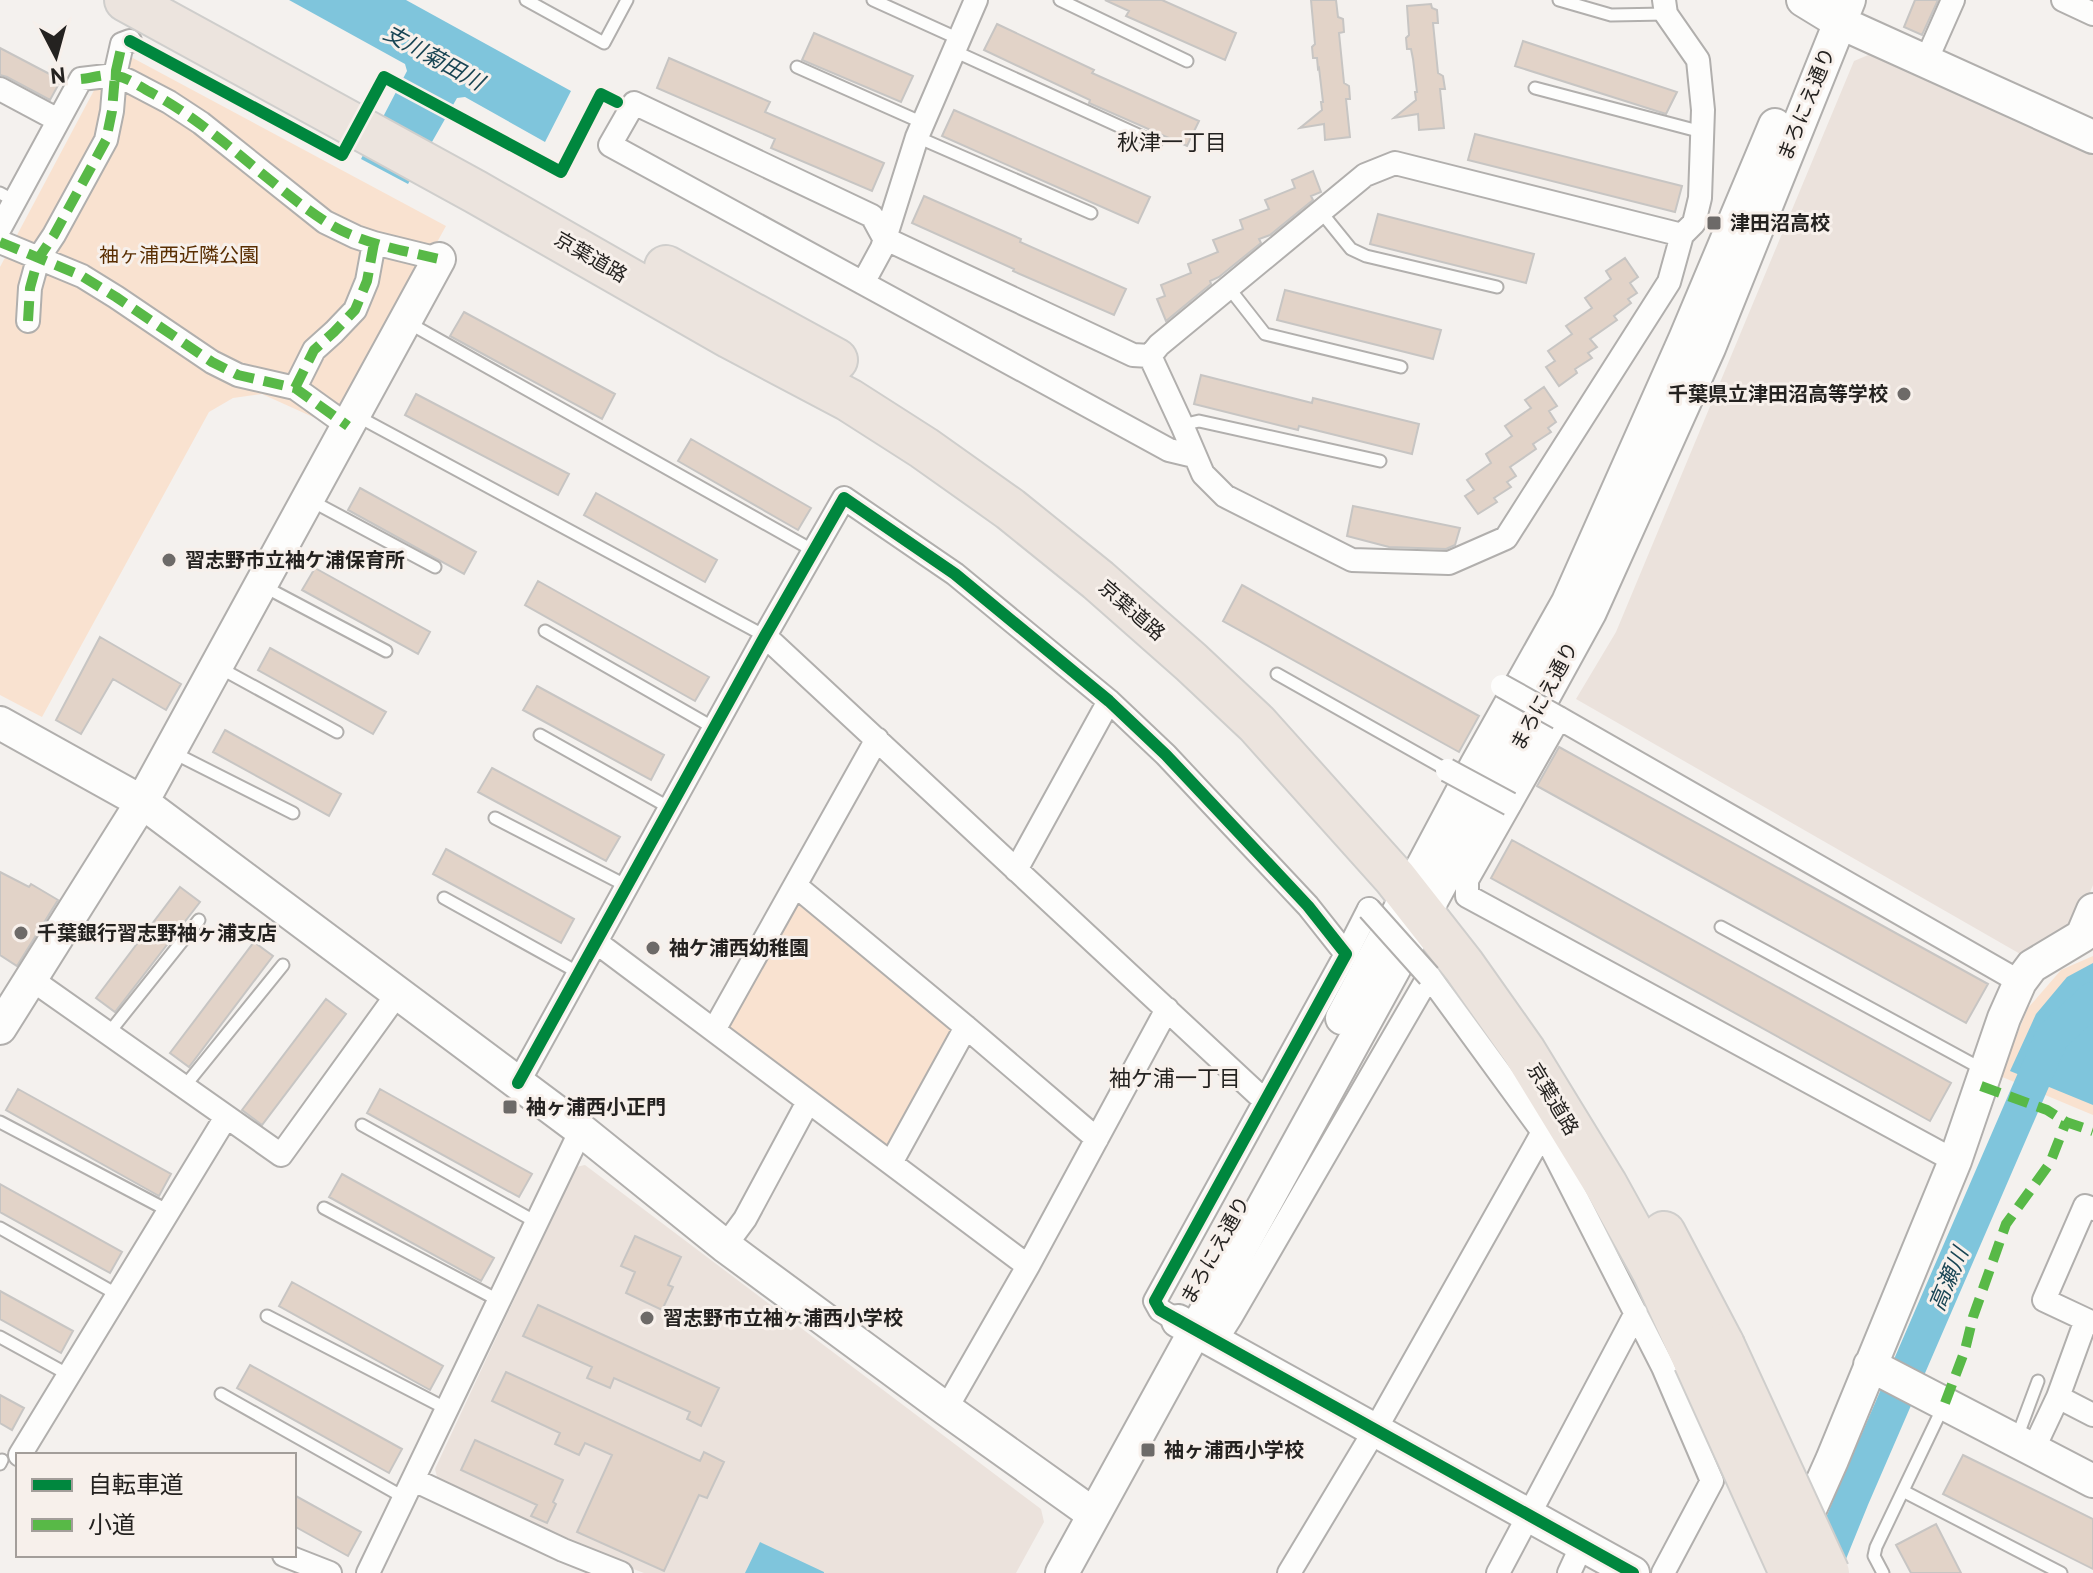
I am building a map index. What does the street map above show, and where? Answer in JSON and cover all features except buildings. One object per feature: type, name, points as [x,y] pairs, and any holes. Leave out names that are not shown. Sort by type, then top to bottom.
[{"type":"highway","name":"京葉道路","points":[[126,0],[370,118],[443,158],[730,337],[849,400],[924,448],[1010,509],[1109,590],[1257,724],[1423,891],[1548,1036],[1680,1260],[1709,1353],[1791,1573]]},
{"type":"highway","name":"京葉道路","points":[[186,0],[370,118]]},
{"type":"highway","name":"京葉道路","points":[[1709,1353],[1828,1573]]},
{"type":"street","points":[[863,283],[882,248],[920,130],[976,0]]},
{"type":"street","points":[[1926,61],[1953,0]]},
{"type":"street","points":[[1150,356],[1203,474],[1225,496],[1352,560],[1449,563],[1506,538],[1669,282],[1682,235],[1694,223],[1700,198],[1703,132],[1698,60],[1665,7]]},
{"type":"street","points":[[1828,7],[1926,61],[2093,137]]},
{"type":"street","name":"まろにえ通り","points":[[1040,1573],[1086,1510],[1196,1331],[1423,891],[1568,602],[1828,7]]},
{"type":"street","points":[[28,321],[30,288],[38,259],[106,140],[122,44],[130,41]]},
{"type":"street","points":[[0,228],[7,197],[81,79],[115,75],[169,102],[201,123],[325,222],[374,243],[439,259],[142,802],[0,1028]]},
{"type":"street","points":[[0,89],[58,120]]},
{"type":"street","points":[[1150,356],[1133,355],[884,238],[872,216],[634,103],[610,145],[1169,450],[1194,456]]},
{"type":"street","points":[[1150,356],[1159,345],[1365,175],[1395,163],[1682,235]]},
{"type":"street","points":[[0,242],[82,276],[212,362],[238,375],[295,388],[351,420]]},
{"type":"street","points":[[295,388],[314,350],[355,310],[367,281],[374,243]]},
{"type":"street","points":[[518,1083],[844,498],[955,574],[1109,701],[1166,755],[1308,906],[1346,954]]},
{"type":"street","points":[[765,636],[1265,1101]]},
{"type":"street","points":[[1502,686],[2020,982]]},
{"type":"street","points":[[1016,870],[1109,701]]},
{"type":"street","points":[[1559,718],[1467,880],[1467,896],[1955,1161]]},
{"type":"street","points":[[0,723],[142,802],[581,1130],[725,1246],[1086,1510]]},
{"type":"street","points":[[714,1030],[877,739]]},
{"type":"street","points":[[1447,770],[1510,804]]},
{"type":"street","points":[[796,886],[1097,1139]]},
{"type":"street","points":[[1633,1573],[1576,1559],[1529,1514],[1196,1331],[1160,1310],[1155,1301],[1369,909],[1429,976],[1543,1132],[1663,1367],[1712,1481],[1663,1573]]},
{"type":"street","points":[[1781,1573],[1874,1368],[1955,1161],[2004,1018],[2020,982],[2032,966],[2082,936],[2093,910]]},
{"type":"street","points":[[596,942],[1028,1266]]},
{"type":"street","points":[[1196,1331],[1239,1304],[1429,976]]},
{"type":"street","points":[[31,979],[281,1155],[398,993]]},
{"type":"street","points":[[946,1409],[1028,1266],[1167,1009]]},
{"type":"street","points":[[891,1163],[966,1027]]},
{"type":"street","points":[[725,1246],[745,1219],[808,1102]]},
{"type":"street","points":[[10,1461],[69,1375],[226,1117]]},
{"type":"street","points":[[368,1573],[581,1130]]},
{"type":"street","points":[[1289,1573],[1375,1430],[1543,1132]]},
{"type":"street","points":[[2024,1446],[2058,1397],[2090,1322],[2044,1300],[2085,1206],[2093,1209]]},
{"type":"street","points":[[1498,1573],[1636,1313]]},
{"type":"street","points":[[1874,1368],[2093,1481]]},
{"type":"street","points":[[2058,1397],[2093,1415]]},
{"type":"street","points":[[410,1489],[621,1573]]},
{"type":"street","name":"まろにえ通り","points":[[1062,1573],[1086,1510]]},
{"type":"street","points":[[558,1573],[563,1550]]},
{"type":"street","points":[[289,1557],[330,1573]]},
{"type":"lane","points":[[526,0],[604,43],[627,0]]},
{"type":"lane","points":[[873,0],[956,45],[1156,143]]},
{"type":"lane","points":[[1060,0],[1187,61]]},
{"type":"lane","points":[[1559,0],[1611,15],[1665,7]]},
{"type":"lane","points":[[797,67],[1091,213]]},
{"type":"lane","points":[[1535,88],[1703,132]]},
{"type":"lane","points":[[1321,212],[1351,249],[1366,256],[1497,287]]},
{"type":"lane","points":[[1229,288],[1265,334],[1401,367]]},
{"type":"lane","points":[[405,321],[814,551]]},
{"type":"lane","points":[[351,420],[765,636]]},
{"type":"lane","points":[[1182,425],[1199,421],[1380,461]]},
{"type":"lane","points":[[308,499],[435,567]]},
{"type":"lane","points":[[260,585],[386,651]]},
{"type":"lane","points":[[545,631],[714,728]]},
{"type":"lane","points":[[216,666],[337,732]]},
{"type":"lane","points":[[1277,674],[1447,770]]},
{"type":"lane","points":[[540,735],[670,808]]},
{"type":"lane","points":[[169,751],[293,813]]},
{"type":"lane","points":[[495,818],[627,886]]},
{"type":"lane","points":[[444,898],[579,973]]},
{"type":"lane","points":[[108,1034],[199,920]]},
{"type":"lane","points":[[1721,927],[1986,1071]]},
{"type":"lane","points":[[184,1087],[283,965]]},
{"type":"lane","points":[[0,1122],[169,1211]]},
{"type":"lane","points":[[362,1125],[536,1222]]},
{"type":"lane","points":[[324,1208],[498,1300]]},
{"type":"lane","points":[[0,1228],[118,1295]]},
{"type":"lane","points":[[267,1316],[447,1409]]},
{"type":"lane","points":[[0,1337],[69,1375]]},
{"type":"lane","points":[[2024,1446],[2038,1381]]},
{"type":"lane","points":[[221,1394],[410,1489]]},
{"type":"lane","points":[[1883,1573],[1874,1556],[1876,1547],[1903,1491],[1932,1396]]},
{"type":"lane","points":[[1903,1491],[2061,1573]]},
{"type":"shaded area","name":"千葉県立津田沼高等学校","points":[[1873,53],[2093,155],[2093,885],[2076,926],[2022,955],[1576,699],[1616,632],[1854,61]]},
{"type":"shaded area","name":"習志野市立袖ヶ浦西小学校","points":[[585,1165],[1041,1509],[1044,1522],[1016,1573],[644,1573],[566,1544],[437,1477],[435,1469],[576,1167]]},
{"type":"green space","name":"袖ヶ浦西近隣公園","points":[[116,49],[446,226],[335,427],[262,394],[233,398],[209,412],[42,717],[0,695],[0,267]]},
{"type":"green space","points":[[800,896],[958,1030],[889,1152],[727,1031]]},
{"type":"green space","points":[[2093,956],[2093,1115],[2000,1076],[2028,1008],[2061,970]]},
{"type":"water","name":"支川菊田川","points":[[289,0],[406,0],[571,91],[545,142],[465,97],[457,98],[408,184],[361,159],[407,71],[405,64]]},
{"type":"water","points":[[2093,963],[2093,1105],[2010,1071],[2036,1014],[2067,977]]},
{"type":"water","points":[[760,1542],[824,1572],[824,1573],[745,1573]]},
{"type":"waterway","name":"高瀬川","points":[[1822,1573],[2052,1037],[2093,999]]},
{"type":"marked path","points":[[28,321],[30,288],[38,259],[106,140],[122,44],[130,41],[136,45]]},
{"type":"marked path","points":[[81,79],[109,75],[130,81],[196,121],[336,228],[380,245],[439,259]]},
{"type":"marked path","points":[[0,242],[82,276],[212,362],[238,375],[295,388],[348,426]]},
{"type":"marked path","points":[[295,388],[314,350],[355,310],[367,281],[374,243]]},
{"type":"marked path","points":[[1981,1086],[2093,1131]]},
{"type":"marked path","points":[[1945,1403],[2006,1224],[2050,1163],[2066,1122]]},
{"type":"cycle path","points":[[130,41],[342,155],[384,77],[561,172],[601,94],[617,102]]},
{"type":"cycle path","points":[[518,1083],[844,498],[955,574],[1109,701],[1166,755],[1308,906],[1346,954],[1155,1301],[1160,1310],[1633,1573]]},
{"type":"place","name":"津田沼高校","points":[[1714,223]]},
{"type":"place","name":"千葉県立津田沼高等学校","points":[[1904,394]]},
{"type":"place","name":"習志野市立袖ケ浦保育所","points":[[169,560]]},
{"type":"place","name":"千葉銀行習志野袖ヶ浦支店","points":[[21,933]]},
{"type":"place","name":"袖ケ浦西幼稚園","points":[[653,948]]},
{"type":"place","name":"袖ヶ浦西小正門","points":[[510,1107]]},
{"type":"place","name":"習志野市立袖ヶ浦西小学校","points":[[647,1318]]},
{"type":"place","name":"袖ヶ浦西小学校","points":[[1148,1450]]},
{"type":"district","name":"秋津一丁目","points":[[1172,142]]},
{"type":"district","name":"袖ケ浦一丁目","points":[[1175,1078]]}]
